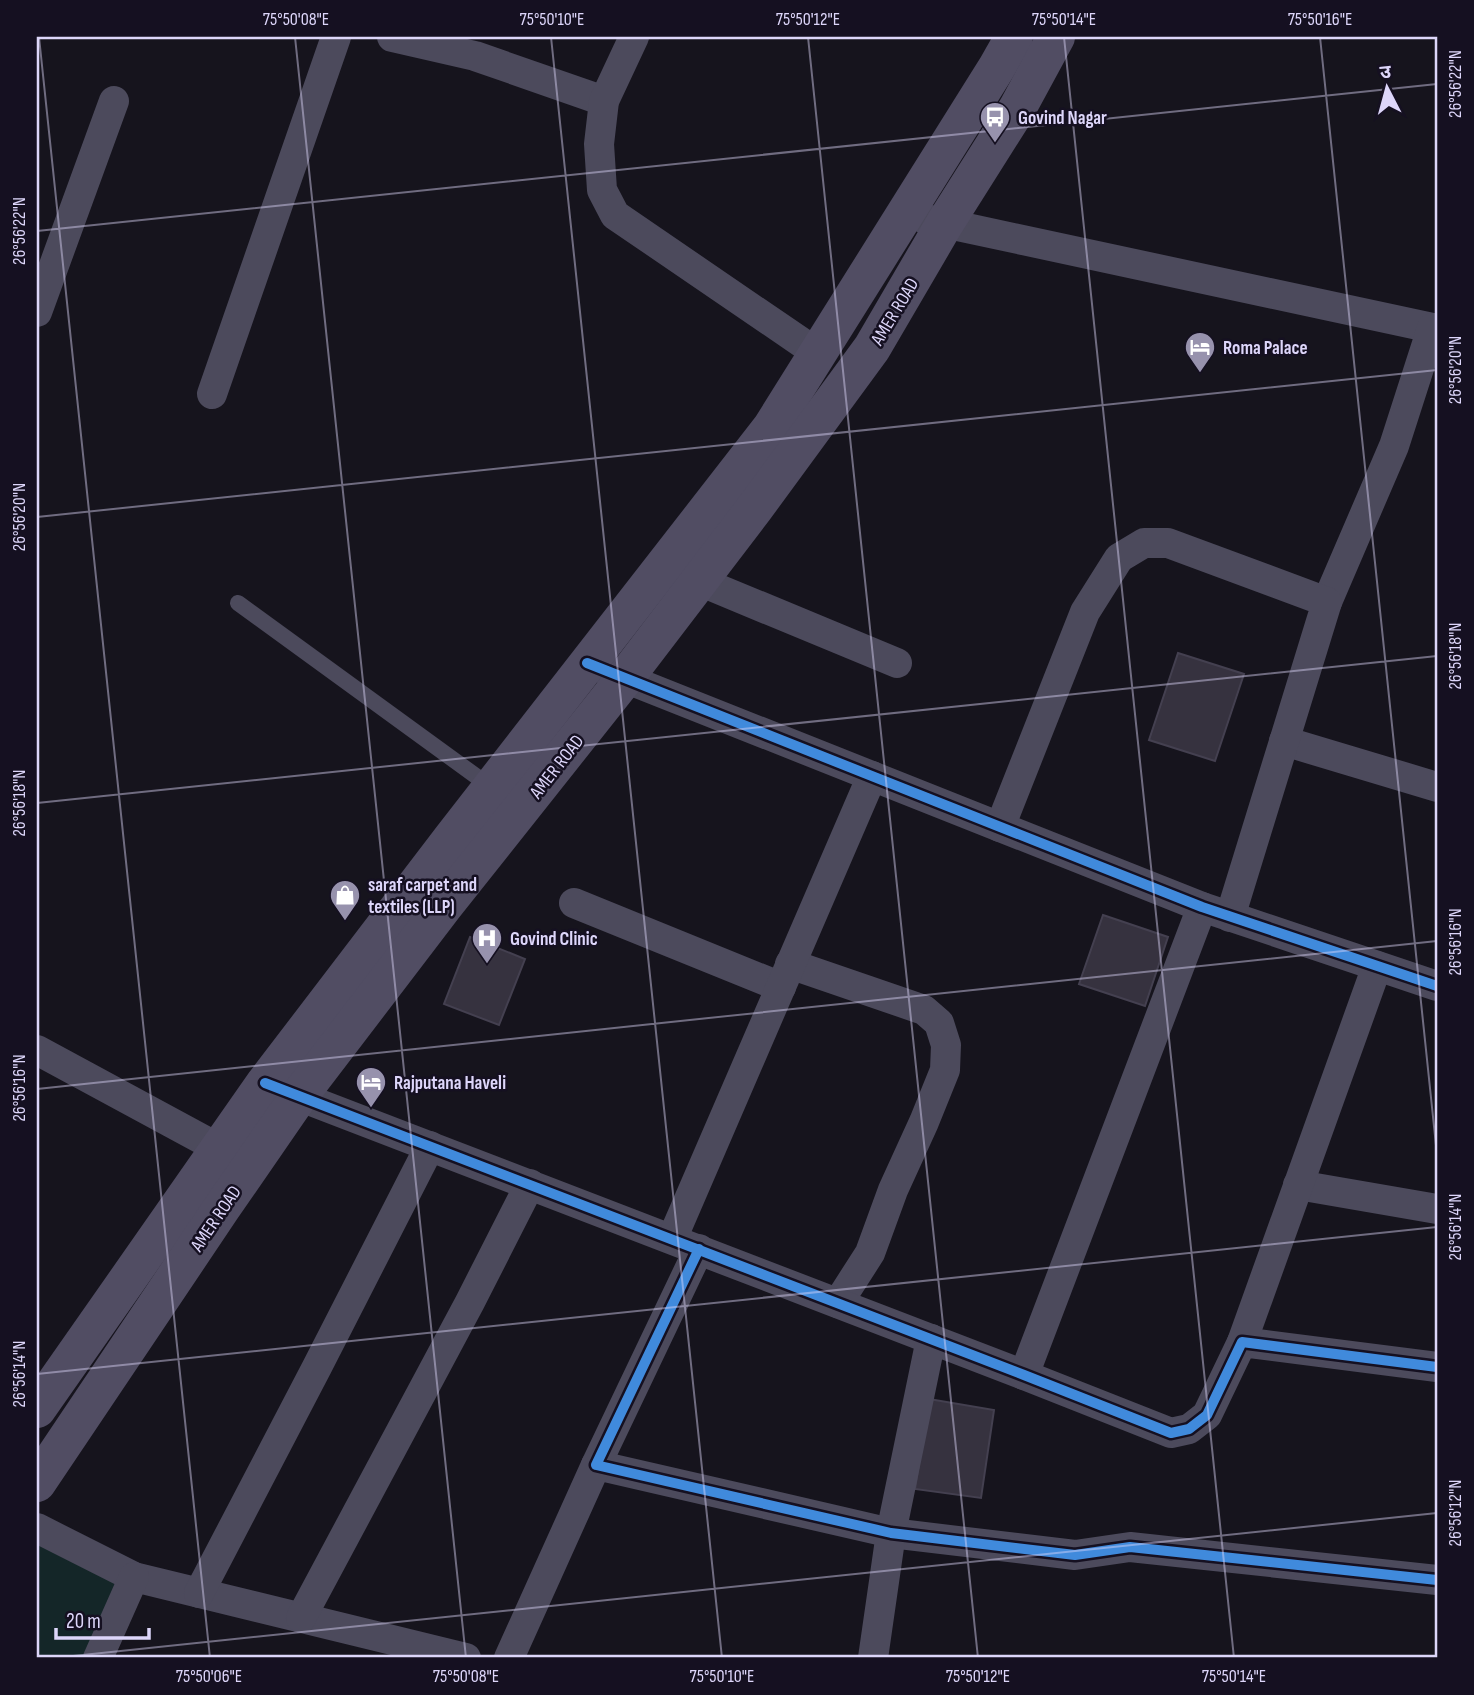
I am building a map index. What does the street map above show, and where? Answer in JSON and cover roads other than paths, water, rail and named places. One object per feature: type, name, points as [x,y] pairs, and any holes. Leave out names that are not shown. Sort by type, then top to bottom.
[{"type":"main road","name":"AMER ROAD","points":[[37,1483],[220,1209],[282,1089],[491,787],[771,428],[1014,37]]},
{"type":"main road","name":"AMER ROAD","points":[[37,1409],[220,1149],[282,1089],[444,906],[699,581],[872,348],[945,223],[1017,109],[1056,37]]},
{"type":"street","points":[[212,394],[336,37]]},
{"type":"street","points":[[392,37],[475,56],[604,100]]},
{"type":"street","points":[[634,37],[604,100],[599,144],[602,190],[615,215],[817,353]]},
{"type":"street","points":[[37,312],[114,101]]},
{"type":"street","points":[[904,214],[1435,329],[1394,446],[1327,602],[1284,741],[1024,1374]]},
{"type":"street","points":[[1000,827],[1085,612],[1119,558],[1144,543],[1168,543],[1327,602]]},
{"type":"street","points":[[699,581],[897,663]]},
{"type":"street","points":[[587,663],[1216,912],[1437,986]]},
{"type":"street","points":[[1284,741],[1437,787]]},
{"type":"street","points":[[672,1239],[872,776]]},
{"type":"street","points":[[574,904],[785,975],[924,1010],[939,1023],[946,1045],[945,1070],[925,1122],[893,1190],[870,1253],[838,1303]]},
{"type":"street","points":[[282,1089],[1171,1433],[1189,1429],[1206,1415],[1242,1342],[1377,966]]},
{"type":"street","points":[[37,1050],[220,1149]]},
{"type":"street","points":[[199,1593],[430,1146]]},
{"type":"street","points":[[301,1618],[530,1184]]},
{"type":"street","points":[[1298,1185],[1437,1209]]},
{"type":"street","points":[[509,1658],[596,1465],[699,1249]]},
{"type":"street","points":[[873,1658],[891,1533],[931,1339]]},
{"type":"street","points":[[1242,1342],[1437,1367]]},
{"type":"street","points":[[596,1465],[891,1533],[1075,1555],[1130,1546],[1437,1580]]},
{"type":"street","points":[[37,1528],[134,1577],[466,1658]]},
{"type":"street","points":[[98,1658],[134,1577]]},
{"type":"lane","points":[[237,603],[491,787]]},
{"type":"place","name":"Govind Nagar","points":[[995,144]]},
{"type":"place","name":"Roma Palace","points":[[1200,374]]},
{"type":"place","name":"saraf carpet and textiles (LLP)","points":[[345,922]]},
{"type":"place","name":"Govind Clinic","points":[[487,965]]},
{"type":"place","name":"Rajputana Haveli","points":[[371,1109]]}]
